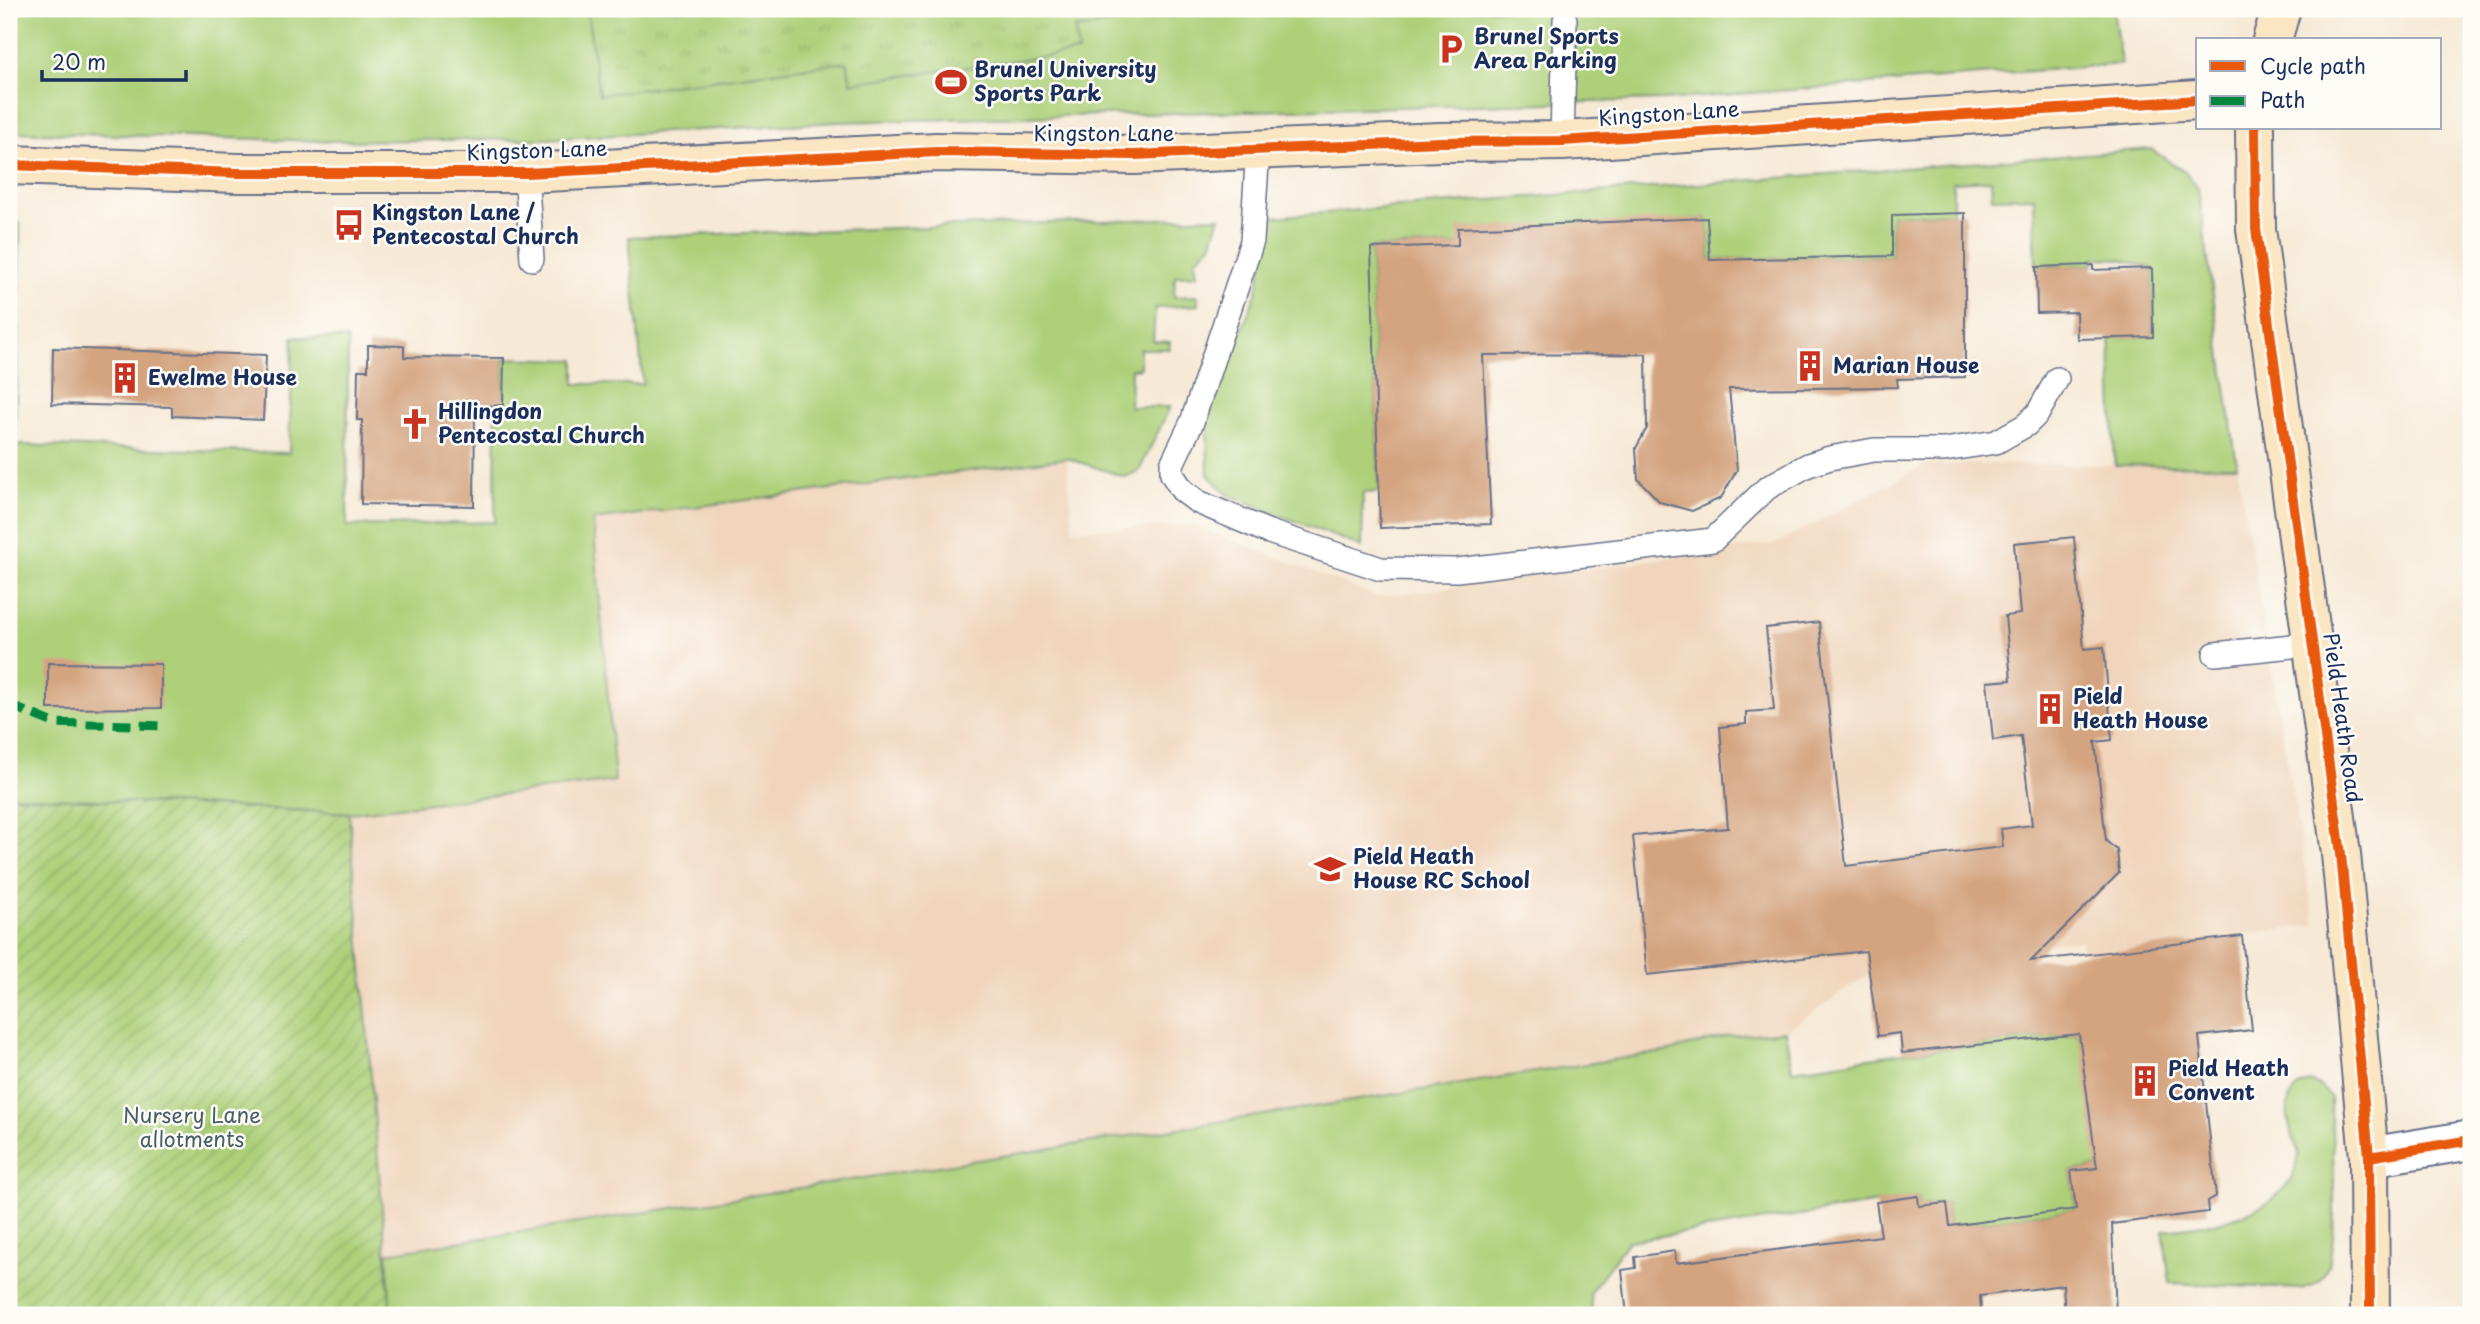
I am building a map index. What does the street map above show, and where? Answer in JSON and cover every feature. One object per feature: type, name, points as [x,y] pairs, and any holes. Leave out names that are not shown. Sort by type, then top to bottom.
[{"type":"street","points":[[2273,38],[2281,9]]},
{"type":"street","name":"Kingston Lane","points":[[9,165],[238,173],[526,173],[936,152],[1135,155],[1258,148],[1562,141],[2196,100]]},
{"type":"street","name":"Pield Heath Road","points":[[2255,130],[2256,229],[2341,854],[2369,1157],[2370,1315]]},
{"type":"street","points":[[2369,1157],[2471,1140]]},
{"type":"lane","points":[[1562,141],[1565,20]]},
{"type":"lane","points":[[1258,148],[1252,241],[1192,422],[1172,464],[1172,474],[1178,487],[1198,502],[1269,532],[1381,569],[1457,570],[1713,540],[1767,488],[1784,476],[1830,458],[1874,450],[1944,450],[1996,442],[2026,425],[2038,413],[2057,379]]},
{"type":"lane","points":[[526,173],[532,259]]},
{"type":"lane","points":[[2215,654],[2312,645]]},
{"type":"shaded area","name":"Pield Heath House RC School","points":[[1067,458],[1073,530],[1192,525],[1378,597],[1777,543],[1927,464],[2237,466],[2315,925],[2083,955],[2081,940],[1886,963],[1785,1031],[1729,1036],[1669,1051],[387,1253],[349,813],[615,781],[593,520]]},
{"type":"green space","name":"Brunel University Sports Park","points":[[9,9],[2113,9],[2121,64],[1664,100],[838,122],[545,139],[325,141],[9,132]]},
{"type":"green space","points":[[587,9],[1227,9],[1075,29],[1078,52],[851,83],[847,62],[599,95]]},
{"type":"green space","points":[[2151,149],[2186,173],[2198,188],[2237,466],[2115,465],[2110,338],[2153,336],[2152,268],[2121,259],[2093,258],[2093,265],[2036,267],[2034,197],[1992,198],[1991,180],[1953,182],[1953,213],[1892,215],[1892,256],[1710,260],[1707,218],[1458,245],[1371,248],[1379,492],[1363,493],[1362,547],[1228,495],[1208,475],[1207,419],[1257,291],[1271,217]]},
{"type":"green space","points":[[1220,217],[1211,245],[1195,260],[1197,275],[1175,276],[1174,297],[1198,296],[1198,305],[1155,308],[1153,341],[1170,342],[1169,349],[1140,349],[1140,368],[1131,369],[1130,407],[1170,407],[1139,471],[1125,477],[1067,458],[593,520],[615,781],[349,813],[9,796],[9,222],[20,222],[15,445],[289,453],[293,337],[348,339],[347,526],[495,522],[496,405],[503,404],[504,358],[575,360],[575,384],[643,384],[629,237]]},
{"type":"green space","name":"Nursery Lane allotments","points":[[9,796],[349,813],[391,1315],[9,1315]]},
{"type":"green space","points":[[1785,1031],[1792,1070],[1902,1053],[2079,1034],[2108,1166],[2071,1171],[2076,1209],[1966,1224],[1962,1229],[1950,1231],[1947,1203],[1919,1206],[1918,1197],[1628,1241],[1590,1293],[1592,1315],[391,1315],[387,1253],[1669,1051],[1729,1036]]},
{"type":"green space","points":[[2310,1082],[2320,1086],[2331,1098],[2334,1218],[2329,1262],[2323,1276],[2315,1284],[2300,1289],[2170,1283],[2163,1230],[2226,1220],[2266,1204],[2282,1191],[2293,1174],[2299,1153],[2289,1123],[2289,1102],[2292,1093],[2299,1086]]},
{"type":"building","name":"Marian House","points":[[1965,213],[1965,377],[1897,379],[1898,387],[1729,389],[1737,470],[1721,498],[1692,511],[1660,502],[1638,479],[1636,448],[1647,428],[1646,354],[1483,355],[1491,524],[1380,528],[1371,248],[1458,245],[1458,228],[1707,218],[1710,260],[1892,256],[1892,215]]},
{"type":"building","points":[[2093,265],[2093,270],[2152,268],[2153,337],[2077,339],[2076,312],[2037,313],[2036,267]]},
{"type":"building","name":"Hillingdon Pentecostal Church","points":[[368,345],[404,346],[404,357],[504,358],[503,405],[475,407],[474,506],[361,504],[362,420],[357,420],[358,370],[368,370]]},
{"type":"building","name":"Ewelme House","points":[[53,348],[266,355],[263,420],[172,416],[172,407],[52,404]]},
{"type":"building","points":[[2074,537],[2084,649],[2104,647],[2112,740],[2095,742],[2106,841],[2117,850],[2119,873],[2031,961],[2242,936],[2252,1030],[2199,1036],[2216,1196],[2207,1201],[2208,1212],[2112,1224],[2116,1315],[2065,1315],[2063,1285],[1980,1296],[1981,1311],[1952,1315],[1627,1315],[1622,1270],[1636,1268],[1635,1257],[1675,1251],[1676,1263],[1881,1236],[1876,1202],[1918,1196],[1919,1206],[1947,1203],[1950,1226],[2076,1209],[2071,1171],[2097,1168],[2079,1034],[1902,1053],[1900,1033],[1878,1036],[1866,951],[1647,975],[1633,836],[1728,828],[1720,727],[1746,724],[1746,712],[1774,710],[1766,628],[1819,622],[1846,866],[2003,847],[2001,829],[2032,825],[2021,736],[1993,740],[1987,682],[2011,680],[2005,616],[2020,614],[2014,543]]},
{"type":"building","points":[[48,663],[161,664],[161,708],[48,709]]},
{"type":"marked path","points":[[9,705],[54,723],[165,726]]},
{"type":"cycle path","points":[[9,165],[238,173],[526,173],[936,152],[1134,155],[1440,142],[1562,141],[2196,100]]},
{"type":"cycle path","points":[[2255,130],[2256,229],[2341,854],[2369,1157],[2370,1315]]},
{"type":"cycle path","points":[[2369,1157],[2471,1140]]},
{"type":"place","name":"Brunel Sports Area Parking","points":[[1451,49]]},
{"type":"place","name":"Brunel University Sports Park","points":[[951,82]]},
{"type":"place","name":"Kingston Lane / Pentecostal Church","points":[[349,225]]},
{"type":"place","name":"Marian House","points":[[1810,366]]},
{"type":"place","name":"Ewelme House","points":[[125,378]]},
{"type":"place","name":"Hillingdon Pentecostal Church","points":[[415,424]]},
{"type":"place","name":"Pield Heath House","points":[[2050,709]]},
{"type":"place","name":"Pield Heath House RC School","points":[[1330,869]]},
{"type":"place","name":"Pield Heath Convent","points":[[2145,1081]]}]
